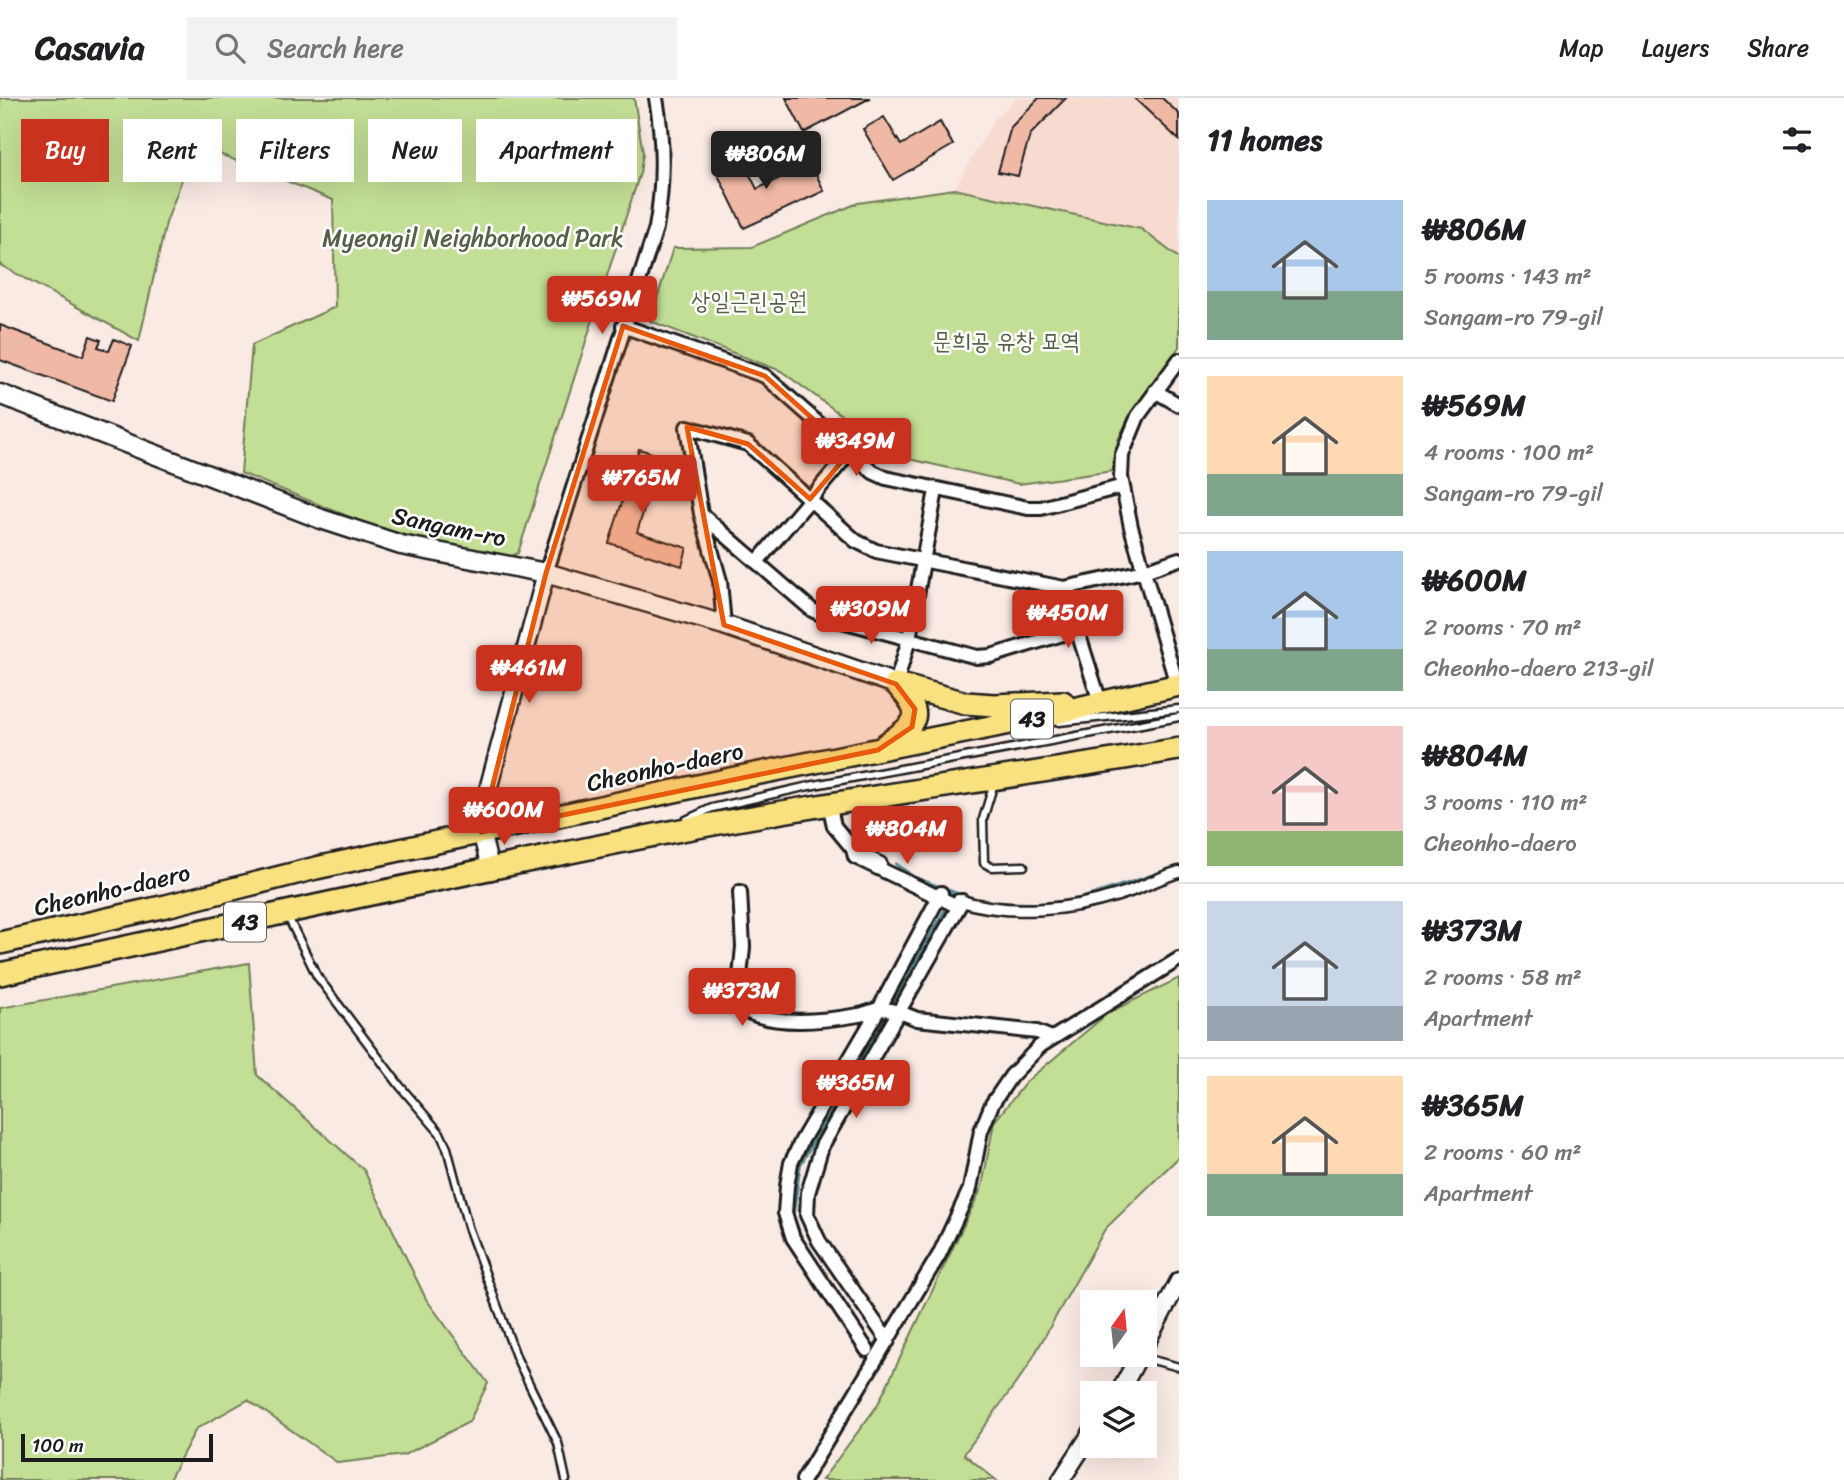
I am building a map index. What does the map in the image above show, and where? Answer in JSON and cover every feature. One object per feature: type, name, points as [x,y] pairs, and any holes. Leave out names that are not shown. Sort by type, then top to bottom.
[{"type":"main road","name":"Sangam-ro","points":[[0,394],[321,519],[401,545],[546,573],[724,625],[896,684]]},
{"type":"main road","points":[[896,684],[966,703],[994,705],[1100,702]]},
{"type":"main road","points":[[878,750],[912,727],[915,718],[914,706],[896,684]]},
{"type":"main road","name":"Cheonho-daero","points":[[0,943],[481,832],[964,733],[1178,685]]},
{"type":"main road","name":"43","points":[[0,974],[653,836],[829,803],[994,781],[1179,749]]},
{"type":"street","points":[[491,871],[481,832],[482,812],[546,573],[656,228],[663,186],[664,152],[656,98]]},
{"type":"street","points":[[623,326],[765,376],[850,452],[886,478],[1028,508],[1054,505],[1121,487]]},
{"type":"street","points":[[1178,685],[1121,487],[1122,455],[1138,416],[1179,360]]},
{"type":"street","points":[[1155,391],[1179,405]]},
{"type":"street","points":[[724,625],[720,581],[701,514],[687,427],[748,444],[865,547],[1064,588],[1144,571],[1179,559]]},
{"type":"street","points":[[757,562],[850,452]]},
{"type":"street","points":[[896,684],[909,639],[936,490]]},
{"type":"street","points":[[701,514],[812,611],[977,657],[991,656],[1079,629]]},
{"type":"street","points":[[1064,588],[1100,702]]},
{"type":"street","points":[[829,803],[834,826],[853,849],[855,857],[949,899],[980,907],[1056,909],[1118,895],[1179,872]]},
{"type":"street","points":[[740,892],[743,947],[738,996],[742,1009],[757,1017],[796,1020],[859,1015],[879,1009],[917,1019],[1004,1027],[1037,1032],[1052,1038]]},
{"type":"street","points":[[867,1349],[793,1238],[785,1213],[791,1163],[879,1009],[949,899]]},
{"type":"street","points":[[888,1342],[818,1241],[807,1215],[808,1204],[813,1170],[822,1146],[898,1012],[949,899]]},
{"type":"street","points":[[803,1480],[939,1255],[970,1189],[981,1131],[992,1104],[1011,1076],[1052,1038],[1179,959]]},
{"type":"street","points":[[1157,1323],[1179,1281]]},
{"type":"street","points":[[1061,1480],[1080,1451]]},
{"type":"lane","points":[[964,733],[1179,709]]},
{"type":"lane","points":[[653,836],[712,808],[797,789],[1179,717]]},
{"type":"lane","points":[[994,781],[983,818],[984,863],[991,867],[1024,866]]},
{"type":"lane","points":[[286,914],[317,976],[400,1086],[440,1133],[447,1148],[468,1227],[517,1359],[558,1443],[566,1480]]},
{"type":"lane","points":[[1157,1358],[1179,1367]]},
{"type":"highlighted area","points":[[623,326],[765,376],[850,452],[810,499],[748,444],[687,427],[724,625],[896,684],[915,709],[912,727],[878,750],[481,832],[546,573]]},
{"type":"shaded area","points":[[1017,98],[1179,98],[1179,258],[1141,229],[954,189],[995,118]]},
{"type":"green space","name":"Myeongil Neighborhood Park","points":[[0,98],[634,98],[643,153],[640,173],[518,553],[510,557],[387,532],[241,473],[252,345],[335,307],[333,200],[289,182],[354,182],[354,119],[236,119],[236,161],[222,155],[222,119],[123,119],[123,182],[181,182],[166,223],[139,341],[0,265]]},
{"type":"green space","name":"문희공 유창 묘역","points":[[954,189],[1141,229],[1179,258],[1179,347],[1131,413],[1118,440],[1113,471],[1019,484],[909,459],[881,444],[781,371],[650,321],[673,248],[752,247],[858,203]]},
{"type":"green space","points":[[249,963],[257,1075],[364,1170],[426,1299],[488,1383],[469,1422],[404,1455],[338,1463],[248,1400],[196,1429],[169,1480],[0,1480],[0,1008]]},
{"type":"green space","points":[[1179,978],[1179,1157],[1105,1229],[1027,1368],[964,1454],[996,1480],[822,1480],[877,1406],[982,1187],[994,1122],[1027,1081],[1108,1013]]},
{"type":"building","points":[[786,98],[870,98],[804,133]]},
{"type":"building","points":[[1039,98],[1066,98],[1030,135],[1018,176],[998,172],[1011,127]]},
{"type":"building","points":[[1134,98],[1162,98],[1179,114],[1179,140]]},
{"type":"building","points":[[884,117],[901,145],[940,122],[953,145],[893,180],[863,129]]},
{"type":"building","points":[[741,157],[757,189],[811,163],[824,191],[744,228],[715,169]]},
{"type":"building","points":[[0,325],[83,356],[90,336],[101,340],[98,347],[109,351],[114,339],[132,346],[112,401],[0,360]]},
{"type":"building","points":[[639,449],[661,456],[637,532],[687,548],[682,566],[609,543]]},
{"type":"waterway","points":[[896,864],[913,877],[963,896]]},
{"type":"waterway","points":[[1074,901],[1169,870]]},
{"type":"waterway","points":[[993,903],[1049,904]]},
{"type":"waterway","points":[[824,1273],[802,1240],[793,1215],[800,1165],[948,905]]},
{"type":"park label","name":"상일근린공원","points":[[749,301]]}]
